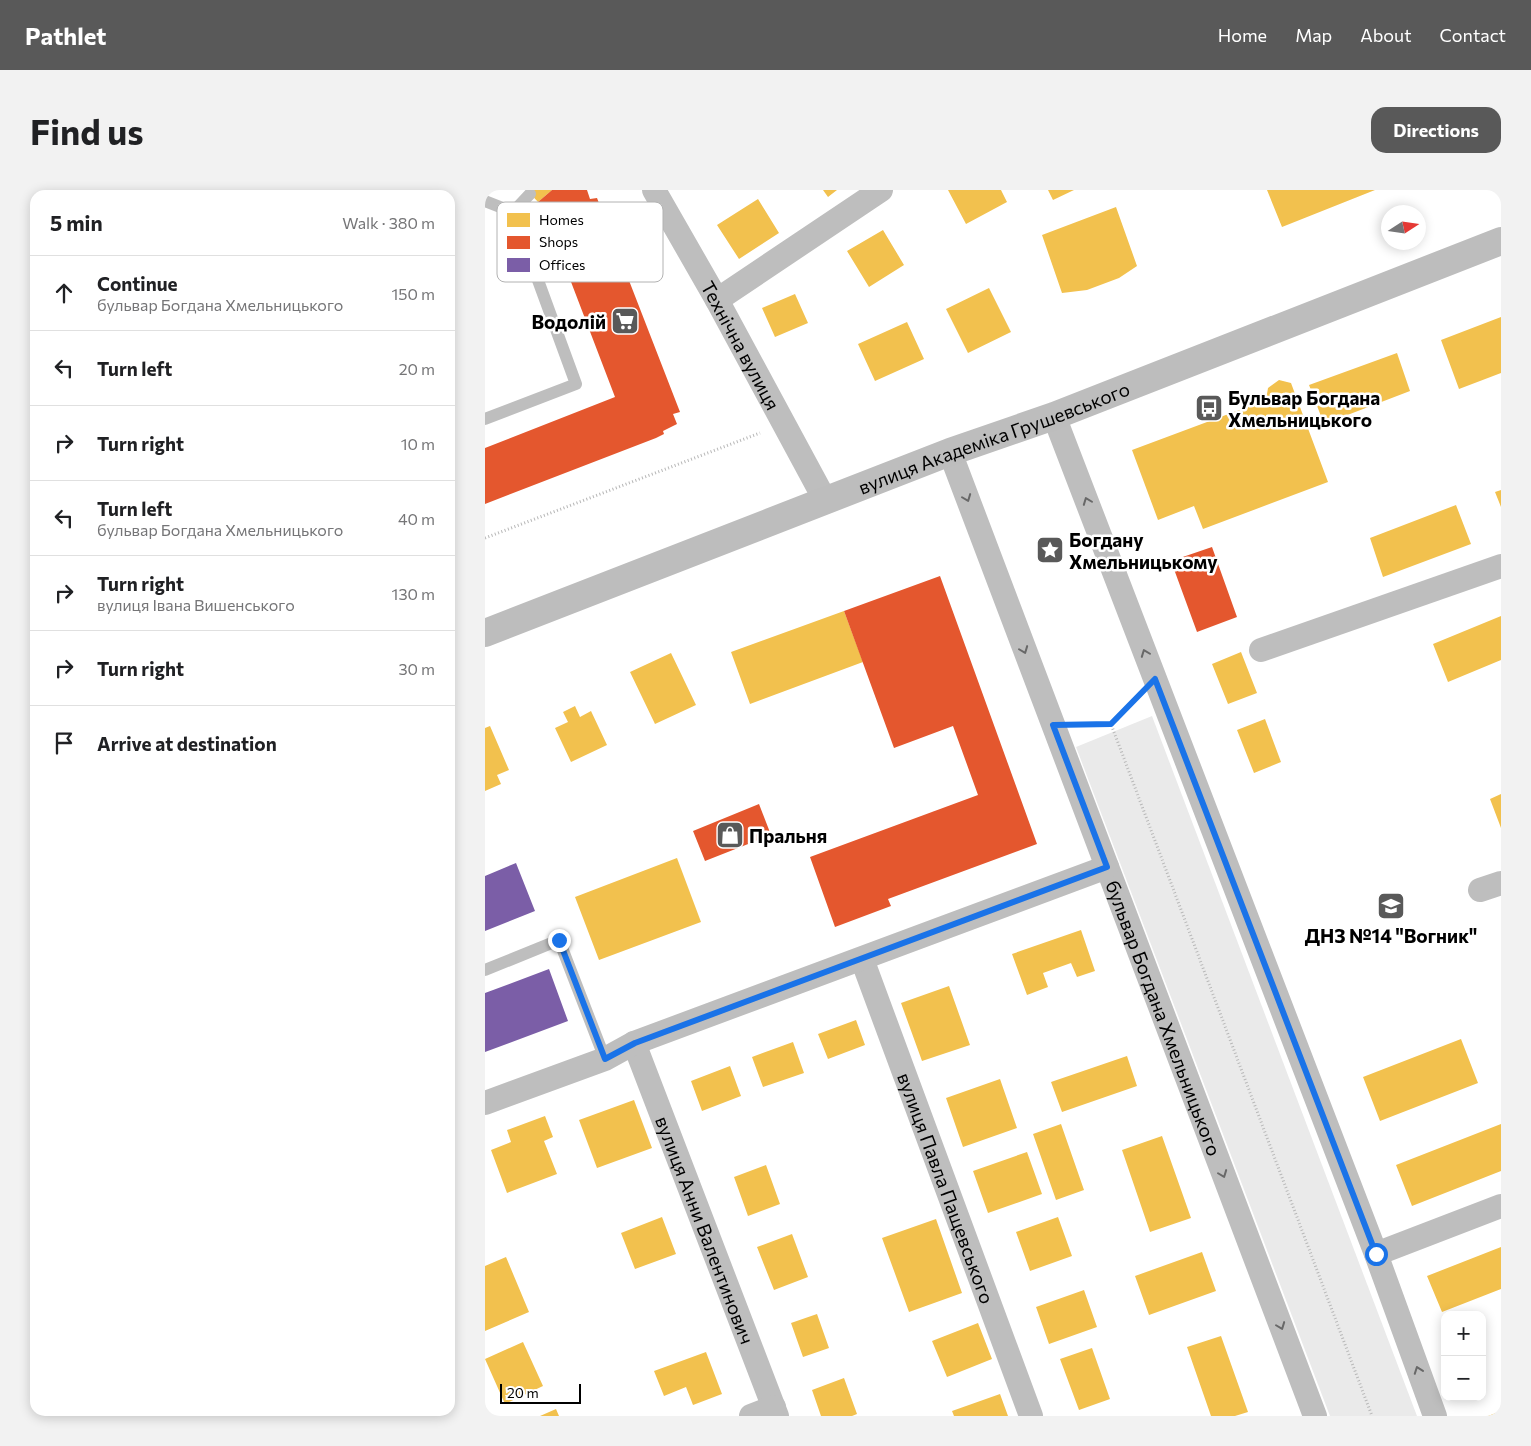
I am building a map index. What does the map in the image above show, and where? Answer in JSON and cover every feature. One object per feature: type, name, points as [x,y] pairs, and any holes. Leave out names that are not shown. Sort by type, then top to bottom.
[{"type":"main road","name":"вулиця Академіка Грушевського","points":[[485,632],[950,452],[1054,416],[1501,241]]},
{"type":"street","name":"Технічна вулиця","points":[[654,190],[661,202]]},
{"type":"street","points":[[717,300],[881,190]]},
{"type":"street","name":"Технічна вулиця","points":[[663,206],[717,300],[825,500]]},
{"type":"street","points":[[1054,416],[1376,1254],[1435,1416]]},
{"type":"street","name":"бульвар Богдана Хмельницького","points":[[950,452],[1315,1416]]},
{"type":"street","points":[[1261,650],[1501,566]]},
{"type":"street","points":[[485,1104],[605,1059],[635,1043],[1107,867]]},
{"type":"street","name":"вулиця Павла Пащевського","points":[[862,958],[1031,1416]]},
{"type":"street","name":"вулиця Анни Валентинович","points":[[635,1043],[776,1412]]},
{"type":"street","points":[[1376,1254],[1501,1206]]},
{"type":"street","points":[[751,1416],[776,1412]]},
{"type":"lane","points":[[522,202],[530,194]]},
{"type":"lane","points":[[485,201],[497,206]]},
{"type":"lane","points":[[485,418],[576,384],[539,282]]},
{"type":"lane","points":[[485,970],[559,940],[605,1059]]},
{"type":"path","points":[[485,538],[785,425]]},
{"type":"path","points":[[1053,725],[1111,724],[1155,679]]},
{"type":"path","points":[[1111,724],[1372,1416]]},
{"type":"shaded area","points":[[1152,716],[1417,1416],[1330,1416],[1076,747]]},
{"type":"building: Homes","points":[[527,190],[552,190],[538,202]]},
{"type":"building: Homes","points":[[823,190],[837,190],[828,197]]},
{"type":"building: Homes","points":[[948,190],[1001,190],[1007,202],[966,224]]},
{"type":"building: Homes","points":[[1048,190],[1074,190],[1053,200]]},
{"type":"building: Homes","points":[[1267,190],[1375,190],[1282,227]]},
{"type":"building: Homes","points":[[758,199],[779,233],[739,259],[717,225]]},
{"type":"building: Homes","points":[[1116,207],[1137,266],[1119,278],[1087,290],[1062,293],[1042,235]]},
{"type":"building: Homes","points":[[883,230],[904,265],[869,287],[847,251]]},
{"type":"building: Homes","points":[[989,288],[1011,332],[968,353],[946,309]]},
{"type":"building: Homes","points":[[795,294],[808,323],[775,337],[762,308]]},
{"type":"building: Homes","points":[[1501,317],[1501,373],[1459,389],[1441,340]]},
{"type":"building: Homes","points":[[907,322],[924,359],[875,381],[858,344]]},
{"type":"building: Homes","points":[[1397,353],[1410,391],[1324,424],[1309,385]]},
{"type":"building: Homes","points":[[1279,380],[1291,383],[1328,482],[1203,529],[1194,506],[1158,520],[1132,450],[1266,400],[1268,388]]},
{"type":"building: Homes","points":[[1501,490],[1501,507],[1495,492]]},
{"type":"building: Homes","points":[[1456,505],[1471,544],[1383,577],[1370,538]]},
{"type":"building: Homes","points":[[844,611],[863,662],[750,704],[731,652]]},
{"type":"building: Homes","points":[[1501,616],[1501,660],[1448,682],[1433,644]]},
{"type":"building: Homes","points":[[1241,652],[1257,693],[1228,704],[1212,664]]},
{"type":"building: Homes","points":[[671,653],[696,705],[655,724],[630,672]]},
{"type":"building: Homes","points":[[575,706],[580,717],[591,711],[607,745],[571,762],[555,728],[568,722],[563,712]]},
{"type":"building: Homes","points":[[1265,719],[1281,762],[1254,773],[1237,730]]},
{"type":"building: Homes","points":[[490,726],[509,770],[497,775],[501,784],[485,791],[485,728]]},
{"type":"building: Homes","points":[[1501,794],[1501,828],[1490,799]]},
{"type":"building: Homes","points":[[677,858],[701,922],[599,960],[575,897]]},
{"type":"building: Homes","points":[[1081,930],[1095,971],[1077,977],[1071,963],[1043,973],[1048,987],[1027,995],[1012,954]]},
{"type":"building: Homes","points":[[949,986],[970,1045],[922,1061],[901,1003]]},
{"type":"building: Homes","points":[[856,1020],[865,1045],[828,1059],[818,1034]]},
{"type":"building: Homes","points":[[1461,1039],[1478,1083],[1380,1121],[1363,1077]]},
{"type":"building: Homes","points":[[793,1042],[804,1073],[763,1087],[752,1057]]},
{"type":"building: Homes","points":[[1127,1056],[1137,1086],[1062,1112],[1051,1082]]},
{"type":"building: Homes","points":[[730,1066],[741,1096],[702,1111],[691,1081]]},
{"type":"building: Homes","points":[[1000,1079],[1017,1128],[963,1147],[946,1098]]},
{"type":"building: Homes","points":[[634,1100],[652,1148],[597,1168],[579,1120]]},
{"type":"building: Homes","points":[[545,1116],[553,1137],[544,1141],[557,1174],[507,1193],[491,1150],[511,1142],[507,1130]]},
{"type":"building: Homes","points":[[1061,1124],[1084,1190],[1056,1200],[1033,1134]]},
{"type":"building: Homes","points":[[1501,1124],[1501,1171],[1412,1206],[1396,1165]]},
{"type":"building: Homes","points":[[1162,1136],[1191,1218],[1150,1232],[1122,1150]]},
{"type":"building: Homes","points":[[1027,1152],[1042,1194],[988,1213],[973,1171]]},
{"type":"building: Homes","points":[[766,1165],[780,1204],[748,1216],[734,1177]]},
{"type":"building: Homes","points":[[662,1217],[676,1254],[635,1269],[621,1233]]},
{"type":"building: Homes","points":[[1058,1217],[1072,1256],[1030,1271],[1016,1232]]},
{"type":"building: Homes","points":[[936,1219],[962,1293],[909,1312],[882,1238]]},
{"type":"building: Homes","points":[[792,1234],[808,1277],[774,1290],[757,1247]]},
{"type":"building: Homes","points":[[1501,1247],[1501,1289],[1442,1311],[1427,1276]]},
{"type":"building: Homes","points":[[1202,1252],[1216,1291],[1149,1315],[1135,1276]]},
{"type":"building: Homes","points":[[506,1257],[529,1312],[485,1331],[485,1266]]},
{"type":"building: Homes","points":[[1084,1290],[1097,1327],[1049,1344],[1036,1307]]},
{"type":"building: Homes","points":[[817,1314],[829,1348],[803,1357],[791,1323]]},
{"type":"building: Homes","points":[[978,1323],[992,1359],[947,1377],[932,1341]]},
{"type":"building: Homes","points":[[1221,1336],[1248,1412],[1235,1416],[1211,1416],[1187,1347]]},
{"type":"building: Homes","points":[[523,1342],[543,1386],[505,1404],[485,1359]]},
{"type":"building: Homes","points":[[1092,1348],[1110,1399],[1079,1410],[1060,1359]]},
{"type":"building: Homes","points":[[706,1352],[722,1394],[693,1405],[686,1387],[664,1396],[654,1371]]},
{"type":"building: Homes","points":[[844,1378],[857,1414],[852,1416],[821,1416],[812,1390]]},
{"type":"building: Homes","points":[[1000,1394],[1008,1416],[954,1416],[952,1411]]},
{"type":"building: Homes","points":[[556,1409],[559,1416],[540,1416]]},
{"type":"building: Homes","points":[[1501,1411],[1501,1416],[1488,1416]]},
{"type":"building: Shops","points":[[552,190],[587,190],[590,199],[597,198],[599,202],[538,202]]},
{"type":"building: Shops","points":[[571,282],[630,282],[680,412],[673,414],[677,424],[663,431],[664,434],[656,438],[485,504],[485,448],[615,397]]},
{"type":"building: Shops","points":[[1212,547],[1237,617],[1197,632],[1171,561]]},
{"type":"building: Shops","points":[[940,576],[1037,844],[888,899],[891,906],[835,927],[810,857],[978,795],[953,726],[894,748],[844,611]]},
{"type":"building: Shops","points":[[759,804],[771,835],[705,861],[693,831]]},
{"type":"building: Offices","points":[[516,863],[535,911],[485,931],[485,876]]},
{"type":"building: Offices","points":[[549,969],[568,1021],[485,1052],[485,993]]},
{"type":"place","name":"Водолій","points":[[625,321]]},
{"type":"place","name":"Бульвар Богдана Хмельницького","points":[[1209,408]]},
{"type":"place","name":"Богдану Хмельницькому","points":[[1050,550]]},
{"type":"place","name":"Пральня","points":[[730,835]]},
{"type":"place","name":"ДНЗ №14 \"Вогник\"","points":[[1391,906]]},
{"type":"route","points":[[559,940],[605,1059],[635,1043],[1107,867],[1053,725],[1111,724],[1155,679],[1376,1254]]}]
